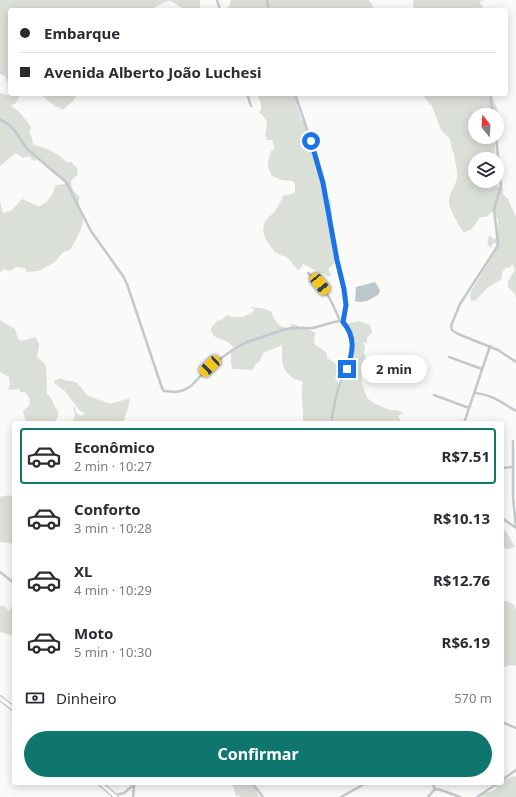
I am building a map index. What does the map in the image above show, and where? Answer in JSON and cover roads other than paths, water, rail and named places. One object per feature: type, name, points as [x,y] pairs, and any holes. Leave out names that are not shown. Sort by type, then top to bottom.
[{"type":"main road","points":[[0,698],[12,707]]},
{"type":"main road","points":[[102,785],[115,796]]},
{"type":"street","points":[[248,96],[251,106]]},
{"type":"street","points":[[296,96],[325,190],[346,305],[341,322]]},
{"type":"street","points":[[490,96],[492,108]]},
{"type":"street","points":[[0,119],[15,131],[27,149],[68,185],[91,231],[123,276],[164,391],[176,392],[191,386],[210,366],[237,347],[247,342],[295,328],[313,328],[334,322],[341,322]]},
{"type":"street","points":[[497,144],[500,186],[494,209],[498,243],[497,247],[460,304],[451,326],[452,330],[458,334],[490,346],[516,362]]},
{"type":"street","points":[[308,273],[319,282],[328,294],[341,322],[347,327],[353,341],[351,358],[338,388],[331,421]]},
{"type":"street","points":[[465,421],[490,346]]},
{"type":"street","points":[[449,357],[482,369]]},
{"type":"street","points":[[475,393],[493,397],[516,411]]},
{"type":"street","points":[[434,395],[469,408]]},
{"type":"street","points":[[513,441],[513,497],[516,528]]},
{"type":"street","points":[[504,468],[513,467]]},
{"type":"street","points":[[504,519],[516,528]]},
{"type":"street","points":[[0,572],[12,581]]},
{"type":"street","points":[[504,723],[516,728]]},
{"type":"street","points":[[504,779],[516,770]]},
{"type":"street","points":[[115,796],[124,793],[135,785]]},
{"type":"street","points":[[133,797],[135,785]]},
{"type":"street","points":[[254,785],[263,797]]},
{"type":"street","points":[[341,797],[362,785]]},
{"type":"street","points":[[433,785],[435,789]]},
{"type":"street","points":[[476,797],[495,785]]},
{"type":"street","points":[[428,797],[435,789]]},
{"type":"street","points":[[435,789],[460,797]]}]
